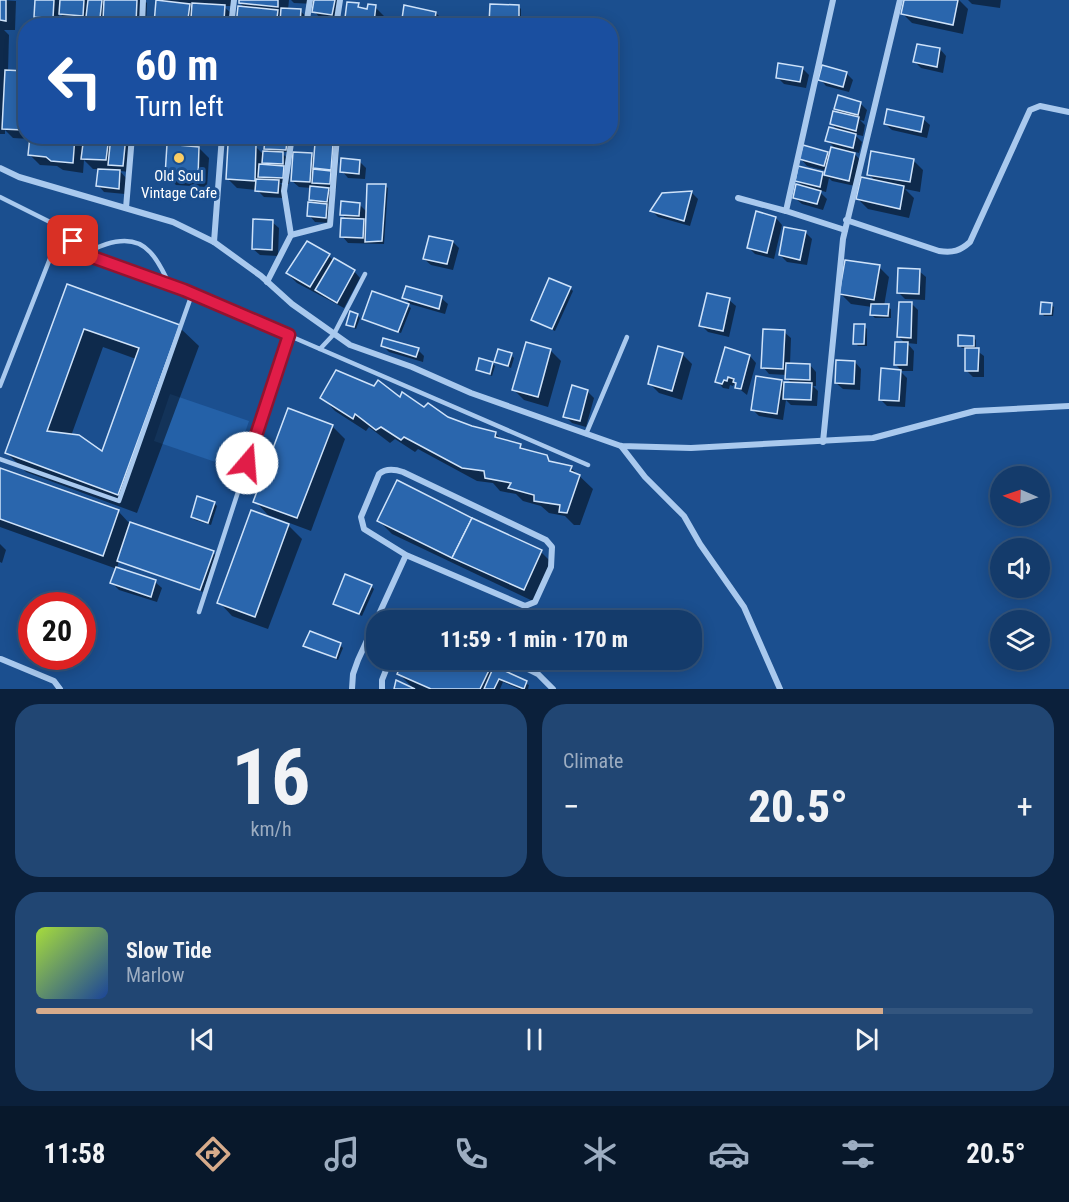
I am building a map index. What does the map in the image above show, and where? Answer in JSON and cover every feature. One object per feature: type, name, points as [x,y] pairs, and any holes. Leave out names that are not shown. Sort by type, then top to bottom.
[{"type":"street","points":[[142,18],[143,0]]},
{"type":"street","points":[[232,18],[234,0]]},
{"type":"street","points":[[307,18],[310,0]]},
{"type":"street","points":[[337,18],[340,0]]},
{"type":"street","points":[[786,211],[833,0]]},
{"type":"street","points":[[823,442],[846,220],[900,0]]},
{"type":"street","points":[[846,220],[939,251],[951,253],[962,250],[970,242],[1029,110],[1040,106],[1069,112]]},
{"type":"street","points":[[126,208],[131,144]]},
{"type":"street","points":[[213,242],[221,144]]},
{"type":"street","points":[[267,282],[291,235],[284,191],[291,144]]},
{"type":"street","points":[[291,235],[330,225],[336,144]]},
{"type":"street","points":[[0,168],[19,177],[173,222],[213,242],[267,282],[292,304],[350,345],[412,367],[471,393],[621,446],[691,448],[873,438],[975,411],[1069,406]]},
{"type":"street","points":[[738,198],[845,230]]},
{"type":"street","points":[[621,446],[645,477],[684,516],[700,544],[744,607],[780,689]]},
{"type":"street","points":[[383,471],[403,472],[546,540],[552,547],[553,554],[551,567],[535,602],[525,606],[406,555],[364,529],[361,523],[365,506],[379,474],[383,471]]},
{"type":"street","points":[[352,689],[353,674],[358,660],[406,555]]},
{"type":"street","points":[[0,660],[54,681],[60,689]]},
{"type":"street","points":[[382,689],[382,680],[386,670]]},
{"type":"street","points":[[530,670],[538,674],[553,689]]},
{"type":"lane","points":[[0,197],[62,228],[84,254],[192,294],[588,465]]},
{"type":"lane","points":[[0,386],[62,228]]},
{"type":"lane","points":[[84,254],[101,244],[134,242],[150,252],[170,285]]},
{"type":"lane","points":[[320,349],[334,334],[365,274]]},
{"type":"lane","points":[[0,459],[119,501],[192,294]]},
{"type":"lane","points":[[199,612],[289,335]]},
{"type":"lane","points":[[586,434],[627,337]]},
{"type":"shaded area","points":[[170,394],[249,421],[233,468],[154,441]]},
{"type":"building","points":[[0,0],[6,0],[6,21],[0,20]]},
{"type":"building","points":[[35,0],[54,0],[53,18],[34,17]]},
{"type":"building","points":[[60,0],[84,0],[83,16],[59,14]]},
{"type":"building","points":[[88,0],[102,0],[100,18],[86,17]]},
{"type":"building","points":[[104,0],[137,0],[136,18],[103,18]]},
{"type":"building","points":[[156,0],[190,4],[188,18],[154,18]]},
{"type":"building","points":[[239,0],[278,0],[278,7],[239,3]]},
{"type":"building","points":[[314,0],[335,0],[332,15],[312,12]]},
{"type":"building","points":[[904,0],[958,0],[953,25],[901,14]]},
{"type":"building","points":[[347,2],[359,3],[358,7],[367,9],[368,4],[376,5],[374,18],[345,18]]},
{"type":"building","points":[[192,3],[225,5],[224,18],[191,18]]},
{"type":"building","points":[[490,4],[519,5],[519,18],[489,18]]},
{"type":"building","points":[[404,5],[436,12],[435,18],[402,18]]},
{"type":"building","points":[[238,6],[278,10],[277,18],[237,18]]},
{"type":"building","points":[[281,8],[301,9],[300,18],[280,18]]},
{"type":"building","points":[[917,44],[940,48],[937,67],[913,62]]},
{"type":"building","points":[[778,63],[803,67],[800,82],[776,78]]},
{"type":"building","points":[[822,65],[847,72],[843,87],[818,80]]},
{"type":"building","points":[[5,70],[18,71],[18,130],[2,129]]},
{"type":"building","points":[[838,95],[861,102],[858,115],[834,109]]},
{"type":"building","points":[[887,109],[924,117],[921,132],[884,124]]},
{"type":"building","points":[[833,111],[859,117],[856,131],[830,124]]},
{"type":"building","points":[[829,127],[856,134],[853,148],[825,141]]},
{"type":"building","points":[[29,144],[74,144],[73,163],[51,161],[46,157],[28,155]]},
{"type":"building","points":[[83,144],[108,144],[106,160],[81,159]]},
{"type":"building","points":[[110,144],[125,144],[123,166],[108,165]]},
{"type":"building","points":[[167,144],[199,147],[198,178],[165,176]]},
{"type":"building","points":[[228,144],[256,145],[255,181],[226,179]]},
{"type":"building","points":[[265,144],[287,144],[286,150],[264,149]]},
{"type":"building","points":[[315,144],[333,144],[331,170],[313,168]]},
{"type":"building","points":[[803,145],[828,152],[824,166],[799,159]]},
{"type":"building","points":[[831,147],[855,153],[849,181],[824,175]]},
{"type":"building","points":[[263,151],[283,152],[283,164],[262,163]]},
{"type":"building","points":[[871,151],[914,159],[910,182],[867,175]]},
{"type":"building","points":[[293,152],[312,153],[310,182],[291,181]]},
{"type":"building","points":[[341,158],[360,160],[359,174],[340,172]]},
{"type":"building","points":[[259,164],[284,166],[283,178],[258,177]]},
{"type":"building","points":[[798,166],[823,172],[820,187],[795,181]]},
{"type":"building","points":[[98,169],[120,170],[119,189],[96,186]]},
{"type":"building","points":[[313,169],[331,171],[330,184],[312,183]]},
{"type":"building","points":[[861,177],[904,186],[900,209],[856,199]]},
{"type":"building","points":[[256,179],[279,180],[278,193],[255,191]]},
{"type":"building","points":[[367,184],[386,184],[382,241],[365,242]]},
{"type":"building","points":[[796,184],[821,191],[817,204],[793,198]]},
{"type":"building","points":[[310,186],[329,188],[327,202],[309,200]]},
{"type":"building","points":[[692,191],[684,221],[650,211],[662,193]]},
{"type":"building","points":[[341,201],[360,203],[359,216],[340,215]]},
{"type":"building","points":[[308,202],[327,204],[326,218],[307,216]]},
{"type":"building","points":[[756,211],[776,217],[767,253],[747,248]]},
{"type":"building","points":[[341,218],[364,219],[363,238],[340,237]]},
{"type":"building","points":[[253,219],[273,220],[272,250],[252,249]]},
{"type":"building","points":[[784,227],[806,231],[800,260],[779,255]]},
{"type":"building","points":[[429,236],[453,241],[447,264],[423,259]]},
{"type":"building","points":[[307,241],[330,254],[310,287],[286,273]]},
{"type":"building","points":[[334,258],[355,270],[337,303],[315,290]]},
{"type":"building","points":[[845,260],[880,265],[874,300],[839,294]]},
{"type":"building","points":[[898,268],[920,269],[919,294],[897,293]]},
{"type":"building","points":[[549,278],[571,287],[552,329],[531,320]]},
{"type":"building","points":[[67,284],[180,325],[118,495],[5,453]],"holes":[[[84,329],[139,348],[102,451],[79,435],[47,431]]]},
{"type":"building","points":[[406,286],[442,296],[439,309],[402,298]]},
{"type":"building","points":[[372,291],[409,304],[398,332],[362,319]]},
{"type":"building","points":[[707,293],[730,298],[723,331],[699,326]]},
{"type":"building","points":[[899,302],[912,302],[911,338],[897,337]]},
{"type":"building","points":[[1041,302],[1052,303],[1051,314],[1040,314]]},
{"type":"building","points":[[871,304],[889,304],[888,316],[870,315]]},
{"type":"building","points":[[350,311],[358,314],[354,327],[346,325]]},
{"type":"building","points":[[854,324],[865,324],[864,344],[853,344]]},
{"type":"building","points":[[763,329],[785,330],[783,369],[761,368]]},
{"type":"building","points":[[958,335],[974,336],[974,346],[958,346]]},
{"type":"building","points":[[383,338],[419,348],[416,357],[381,346]]},
{"type":"building","points":[[526,342],[551,349],[538,397],[512,390]]},
{"type":"building","points":[[895,342],[908,342],[907,365],[894,365]]},
{"type":"building","points":[[658,346],[683,353],[672,391],[648,384]]},
{"type":"building","points":[[725,347],[750,355],[741,389],[735,388],[734,379],[728,377],[727,381],[724,380],[722,384],[715,382]]},
{"type":"building","points":[[965,348],[979,348],[978,371],[965,371]]},
{"type":"building","points":[[498,349],[512,353],[508,366],[494,362]]},
{"type":"building","points":[[479,358],[493,362],[490,374],[476,370]]},
{"type":"building","points":[[836,360],[855,361],[854,384],[835,383]]},
{"type":"building","points":[[786,363],[810,364],[810,380],[785,379]]},
{"type":"building","points":[[881,368],[901,370],[899,401],[879,400]]},
{"type":"building","points":[[336,370],[374,386],[378,380],[400,397],[402,392],[424,407],[428,403],[448,417],[496,432],[495,437],[521,444],[520,448],[547,455],[549,461],[572,466],[570,471],[580,475],[567,513],[559,512],[560,505],[534,501],[534,495],[508,488],[511,483],[485,478],[484,471],[462,468],[404,437],[401,440],[381,427],[376,430],[355,414],[353,419],[320,398]]},
{"type":"building","points":[[756,376],[782,380],[777,414],[751,410]]},
{"type":"building","points":[[784,382],[812,383],[811,400],[783,399]]},
{"type":"building","points":[[572,385],[588,390],[580,421],[563,417]]},
{"type":"building","points":[[288,408],[333,425],[297,518],[253,502]]},
{"type":"building","points":[[0,468],[119,510],[103,556],[0,519]]},
{"type":"building","points":[[397,480],[472,518],[452,558],[377,521]]},
{"type":"building","points":[[197,496],[215,502],[208,523],[191,517]]},
{"type":"building","points":[[251,510],[289,524],[255,617],[217,603]]},
{"type":"building","points":[[472,518],[542,550],[524,590],[452,558]]},
{"type":"building","points":[[130,522],[214,551],[200,590],[117,561]]},
{"type":"building","points":[[116,567],[156,580],[151,597],[110,583]]},
{"type":"building","points":[[345,574],[372,585],[359,614],[333,604]]},
{"type":"building","points":[[310,631],[341,643],[336,658],[303,646]]},
{"type":"building","points":[[399,670],[489,670],[480,689],[431,689],[397,674]]},
{"type":"building","points":[[492,670],[503,670],[527,681],[524,689],[499,679],[494,689],[484,689]]},
{"type":"building","points":[[396,680],[415,689],[394,689]]},
{"type":"place","name":"Old Soul Vintage Cafe","points":[[179,158]]},
{"type":"route","points":[[73,241],[84,254],[184,290],[289,335],[247,463]]}]
